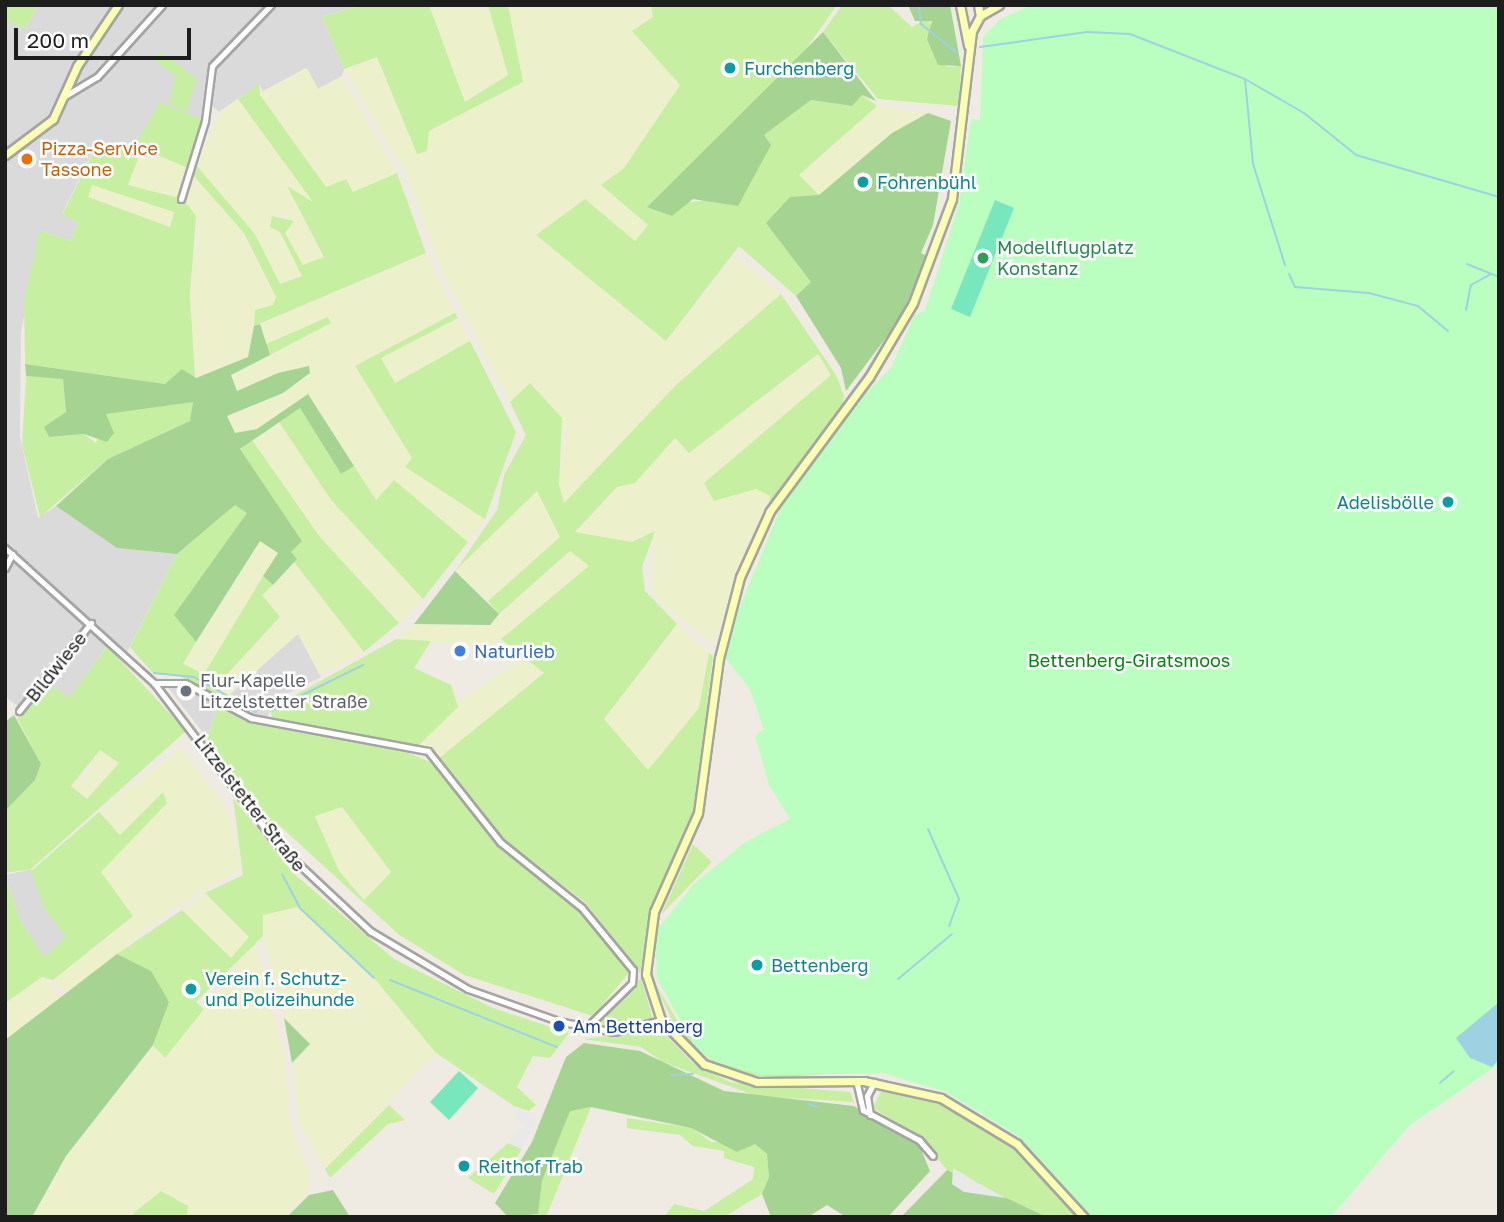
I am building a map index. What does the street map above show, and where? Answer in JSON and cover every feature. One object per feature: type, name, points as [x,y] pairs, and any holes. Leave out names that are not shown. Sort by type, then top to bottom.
[{"type":"main road","points":[[5,155],[53,119],[118,5]]},
{"type":"main road","points":[[960,5],[969,49]]},
{"type":"main road","points":[[978,5],[978,19],[969,49],[959,164],[926,274],[885,354],[770,511],[732,604],[698,813],[648,934],[646,974],[661,1020],[685,1050],[731,1077],[774,1083],[856,1080],[941,1098],[985,1121],[1040,1165],[1084,1217]]},
{"type":"main road","points":[[963,22],[978,19],[999,5]]},
{"type":"street","points":[[65,96],[97,78],[162,5]]},
{"type":"street","points":[[181,200],[205,121],[212,66],[271,5]]},
{"type":"street","name":"Litzelstetter Straße","points":[[5,548],[91,623],[154,683],[276,843],[349,915],[468,989],[586,1028],[626,1032],[661,1020]]},
{"type":"street","points":[[5,568],[12,554]]},
{"type":"street","name":"Bildwiese","points":[[19,710],[91,623]]},
{"type":"street","points":[[154,683],[185,683],[251,718],[428,751],[500,842],[582,908],[633,970],[632,983],[586,1028]]},
{"type":"street","points":[[856,1080],[863,1110],[919,1140],[933,1156]]},
{"type":"street","points":[[870,1115],[867,1096],[874,1082]]},
{"type":"shaded area","points":[[38,5],[361,5],[322,17],[344,69],[342,76],[318,89],[306,68],[263,91],[259,84],[219,112],[207,102],[205,121],[160,103],[131,152],[98,141],[62,214],[78,222],[71,241],[40,230],[21,333],[20,437],[38,518],[56,506],[117,548],[177,554],[126,654],[111,640],[69,699],[48,682],[21,709],[5,696],[5,19],[25,29]]},
{"type":"shaded area","points":[[298,633],[321,677],[274,700],[267,718],[231,709],[227,697]]},
{"type":"shaded area","points":[[163,681],[187,686],[218,707],[207,738]]},
{"type":"shaded area","points":[[31,869],[44,909],[67,937],[44,958],[19,918],[5,875]]},
{"type":"shaded area","points":[[511,1108],[537,1116],[522,1149],[508,1143],[524,1126]]},
{"type":"shaded area","points":[[953,1168],[1006,1198],[964,1192],[952,1184]]},
{"type":"green space","points":[[5,5],[38,5],[25,29],[5,19]]},
{"type":"green space","points":[[361,5],[429,5],[465,102],[508,75],[488,5],[508,5],[523,82],[429,131],[427,151],[417,154],[377,57],[344,69],[322,17]]},
{"type":"green space","points":[[429,5],[488,5],[508,75],[465,102]]},
{"type":"green space","points":[[508,5],[651,5],[654,17],[633,32],[680,85],[624,168],[601,185],[648,225],[636,241],[666,341],[736,256],[781,294],[676,385],[564,503],[559,485],[566,434],[530,383],[510,402],[444,275],[406,174],[344,69],[377,57],[417,154],[427,150],[429,131],[523,82]]},
{"type":"green space","points":[[651,5],[837,5],[806,49],[647,207],[718,199],[764,135],[811,100],[851,106],[862,95],[877,106],[799,175],[819,195],[794,199],[812,283],[796,296],[739,246],[666,341],[536,235],[585,199],[635,241],[648,225],[601,185],[624,168],[680,85],[632,31],[653,17]]},
{"type":"green space","points":[[842,5],[888,5],[912,27],[928,17],[947,67],[961,66],[959,106],[878,99],[823,32]]},
{"type":"green space","points":[[908,5],[950,5],[961,66],[938,65],[927,39],[932,21],[915,21]]},
{"type":"green space","name":"Bettenberg-Giratsmoos","points":[[1032,5],[1499,5],[1499,1064],[1409,1126],[1331,1217],[1093,1217],[1018,1136],[944,1091],[882,1073],[762,1075],[717,1062],[697,1050],[657,979],[655,932],[694,884],[745,842],[790,819],[769,785],[755,736],[764,729],[749,688],[726,659],[736,616],[780,509],[854,405],[891,368],[914,316],[925,310],[959,204],[971,119],[980,120],[983,37],[1000,19]]},
{"type":"green space","points":[[823,32],[876,101],[862,95],[852,106],[811,100],[764,135],[771,145],[738,206],[693,199],[672,216],[647,207]]},
{"type":"green space","points":[[160,51],[197,79],[186,112],[169,103],[176,76],[153,60]]},
{"type":"green space","points":[[307,68],[318,89],[342,76],[397,173],[353,192],[326,188],[259,94]]},
{"type":"green space","points":[[259,83],[260,95],[326,187],[346,179],[353,192],[397,173],[426,253],[254,326],[255,310],[273,305],[276,297],[244,233],[193,175],[197,166],[255,234],[280,284],[302,276],[280,232],[270,227],[272,216],[294,221],[285,233],[303,265],[324,257],[287,186],[313,202],[238,99]]},
{"type":"green space","points":[[238,99],[315,204],[287,186],[324,257],[303,266],[285,232],[286,216],[278,214],[302,276],[280,284],[255,234],[197,166],[219,112]]},
{"type":"green space","points":[[160,102],[205,121],[192,170],[142,148],[128,185],[183,199],[196,216],[190,295],[195,378],[165,384],[25,364],[24,300],[40,230],[71,241],[78,222],[62,215],[99,141],[131,152]],"holes":[[[92,185],[174,212],[170,227],[88,197]]]},
{"type":"green space","points":[[877,106],[928,113],[892,133],[819,195],[799,175]]},
{"type":"green space","points":[[928,113],[951,121],[933,225],[921,253],[927,256],[900,319],[846,391],[841,368],[796,296],[811,282],[766,223],[790,197],[819,195],[892,133]]},
{"type":"green space","points":[[142,148],[188,167],[178,202],[128,185]]},
{"type":"green space","points":[[193,175],[244,233],[276,297],[273,305],[255,310],[248,357],[195,378],[190,295],[199,228],[183,199]]},
{"type":"green space","points":[[92,185],[174,213],[170,227],[87,197]]},
{"type":"green space","name":"Modellflugplatz Konstanz","points":[[995,200],[1014,208],[970,317],[951,309]]},
{"type":"green space","points":[[426,253],[455,313],[355,366],[412,458],[405,467],[485,519],[468,542],[394,480],[376,500],[308,394],[257,429],[235,433],[227,416],[310,373],[278,374],[237,391],[230,375],[328,317],[266,344],[260,324]]},
{"type":"green space","points":[[781,294],[836,375],[844,396],[842,409],[768,508],[770,496],[756,489],[714,501],[704,483],[831,375],[818,354],[689,453],[675,438],[635,483],[617,487],[575,532],[632,542],[655,531],[642,567],[645,591],[677,624],[604,719],[648,770],[699,708],[709,653],[713,656],[694,812],[652,907],[640,973],[585,902],[502,839],[438,759],[544,673],[501,639],[589,566],[570,551],[499,614],[488,601],[560,537],[537,491],[455,571],[497,510],[504,475],[526,435],[510,402],[530,383],[562,418],[559,485],[564,503],[676,385]]},
{"type":"green space","points":[[455,313],[458,318],[381,358],[395,383],[470,341],[516,432],[485,519],[405,467],[412,458],[355,366]]},
{"type":"green space","points":[[328,317],[331,323],[270,355],[266,344]]},
{"type":"green space","points":[[458,318],[470,341],[395,383],[381,358]]},
{"type":"green space","points":[[260,324],[270,355],[231,375],[237,391],[278,373],[309,366],[310,373],[283,393],[227,416],[235,433],[257,429],[308,394],[354,466],[341,474],[300,408],[240,449],[302,541],[291,552],[297,559],[273,585],[263,576],[278,553],[260,541],[196,642],[174,615],[247,513],[235,505],[177,554],[117,548],[56,506],[108,459],[190,421],[193,402],[106,414],[114,433],[107,442],[84,434],[49,437],[44,427],[66,412],[63,379],[26,376],[25,364],[165,384],[182,369],[196,378],[248,357],[254,326]]},
{"type":"green space","points":[[818,354],[832,374],[704,483],[714,501],[756,489],[770,496],[714,644],[660,603],[652,588],[654,531],[632,542],[575,533],[617,487],[635,483],[675,438],[689,453]]},
{"type":"green space","points":[[26,376],[63,378],[66,412],[50,437],[84,434],[96,443],[105,414],[182,400],[193,402],[191,421],[108,459],[40,517],[22,445]]},
{"type":"green space","points":[[300,408],[341,474],[354,466],[376,500],[394,480],[468,542],[423,599],[331,500],[279,422]]},
{"type":"green space","points":[[279,422],[331,500],[423,599],[399,623],[320,537],[252,440]]},
{"type":"green space","points":[[252,440],[320,537],[399,623],[364,652],[294,562],[291,552],[302,541],[240,450]]},
{"type":"green space","points":[[537,490],[561,537],[488,601],[455,571]]},
{"type":"green space","points":[[235,505],[247,513],[243,526],[174,615],[196,642],[183,664],[204,674],[263,576],[273,585],[262,595],[280,617],[218,684],[225,700],[177,675],[154,674],[130,647],[177,554]]},
{"type":"green space","points":[[260,540],[279,553],[204,674],[183,664]]},
{"type":"green space","points":[[570,551],[590,566],[501,639],[487,646],[396,639],[414,624],[490,625]]},
{"type":"green space","points":[[294,562],[364,652],[320,675],[298,634],[227,697],[218,685],[280,618],[262,595]]},
{"type":"green space","points":[[455,571],[499,614],[490,625],[414,624]]},
{"type":"green space","points":[[677,624],[709,653],[699,708],[648,770],[604,720]]},
{"type":"green space","points":[[396,639],[431,641],[414,668],[451,685],[458,707],[416,748],[395,747],[439,766],[495,843],[581,910],[631,970],[593,1016],[464,975],[398,934],[280,826],[271,830],[207,738],[218,707],[273,721],[270,709]],"holes":[[[342,807],[391,872],[364,900],[339,871],[315,816]]]},
{"type":"green space","points":[[107,646],[186,731],[31,869],[5,873],[5,811],[35,780],[41,764],[17,718],[50,684],[69,698]],"holes":[[[100,750],[119,763],[87,799],[71,786]]]},
{"type":"green space","points":[[524,657],[544,673],[438,759],[418,744],[456,703]]},
{"type":"green space","points":[[14,715],[41,764],[35,780],[5,811],[5,722]]},
{"type":"green space","points":[[181,748],[227,810],[242,868],[171,910],[67,994],[53,979],[132,916],[100,872],[167,802],[162,793],[119,835],[99,812]]},
{"type":"green space","points":[[100,749],[119,763],[87,799],[71,785],[84,778]]},
{"type":"green space","points":[[163,792],[167,803],[101,872],[133,916],[53,980],[42,977],[5,1003],[5,875],[19,918],[44,957],[66,937],[44,909],[31,871],[99,812],[120,835]]},
{"type":"green space","points":[[233,798],[293,873],[394,959],[493,1008],[569,1033],[550,1058],[533,1056],[517,1087],[536,1105],[529,1111],[514,1106],[436,1053],[374,978],[297,907],[263,915],[263,936],[196,1002],[204,1009],[165,1058],[153,1045],[169,1001],[117,954],[182,910],[231,958],[249,937],[205,893],[243,875]]},
{"type":"green space","points":[[343,807],[391,872],[364,900],[339,871],[315,815]]},
{"type":"green space","points":[[693,844],[712,862],[661,915]]},
{"type":"green space","points":[[205,893],[249,937],[232,959],[182,910]]},
{"type":"green space","points":[[298,907],[374,978],[436,1053],[325,1169],[299,1122],[292,1063],[310,1044],[284,1018],[263,936],[263,915]]},
{"type":"green space","points":[[255,943],[284,1055],[290,1125],[310,1174],[307,1194],[283,1217],[187,1217],[188,1206],[130,1216],[32,1217],[66,1156],[153,1045],[166,1057]]},
{"type":"green space","points":[[117,954],[151,971],[169,1002],[153,1045],[66,1156],[32,1217],[5,1217],[5,1040]]},
{"type":"green space","points":[[43,977],[63,1000],[5,1040],[5,1003]]},
{"type":"green space","points":[[641,978],[653,1019],[625,1030],[595,1025]]},
{"type":"green space","points":[[653,980],[682,1028],[697,1040],[858,1072],[767,1078],[720,1067],[678,1033]]},
{"type":"green space","points":[[284,1018],[310,1044],[292,1063]]},
{"type":"green space","points":[[661,1030],[693,1063],[730,1082],[850,1092],[854,1102],[756,1096],[663,1062],[641,1047],[583,1039]]},
{"type":"green space","points":[[584,1043],[640,1051],[724,1091],[854,1106],[920,1147],[930,1171],[888,1217],[846,1217],[827,1205],[808,1217],[771,1217],[762,1194],[769,1177],[767,1154],[755,1144],[737,1152],[691,1128],[591,1107],[570,1111],[542,1181],[538,1214],[508,1217],[495,1203],[532,1142],[566,1057]]},
{"type":"green space","points":[[459,1071],[478,1088],[449,1120],[430,1102]]},
{"type":"green space","points":[[882,1089],[938,1103],[978,1123],[1012,1148],[1080,1217],[1047,1217],[947,1170],[920,1137],[873,1108]]},
{"type":"green space","points":[[389,1105],[405,1120],[388,1124],[330,1178],[325,1169]]},
{"type":"green space","points":[[591,1107],[546,1217],[536,1217],[542,1181],[570,1110]]},
{"type":"green space","points":[[627,1118],[691,1128],[712,1142],[755,1143],[767,1154],[769,1177],[762,1194],[724,1217],[664,1217],[674,1204],[704,1211],[753,1179],[754,1167],[724,1158],[724,1151],[693,1146],[680,1135],[627,1128]]},
{"type":"green space","points":[[508,1143],[522,1149],[494,1194],[468,1178]]},
{"type":"green space","points":[[947,1170],[1047,1217],[901,1217]]},
{"type":"green space","points":[[333,1190],[350,1217],[287,1217],[309,1195]]},
{"type":"green space","points":[[161,1191],[188,1206],[187,1217],[107,1217],[130,1216]]},
{"type":"water","points":[[1499,1002],[1499,1059],[1492,1067],[1470,1058],[1456,1038]]},
{"type":"waterway","points":[[919,5],[921,24],[956,52]]},
{"type":"waterway","points":[[980,47],[1087,32],[1130,34],[1245,79],[1304,113],[1356,155],[1499,197]]},
{"type":"waterway","points":[[1245,79],[1253,164],[1285,265]]},
{"type":"waterway","points":[[1467,264],[1499,277]]},
{"type":"waterway","points":[[1289,274],[1295,287],[1369,293],[1418,306],[1448,331]]},
{"type":"waterway","points":[[1466,310],[1471,285],[1491,274]]},
{"type":"waterway","points":[[272,710],[363,665]]},
{"type":"waterway","points":[[154,673],[194,677],[256,712]]},
{"type":"waterway","points":[[928,829],[959,899],[949,926]]},
{"type":"waterway","points":[[282,874],[301,909],[374,978]]},
{"type":"waterway","points":[[898,979],[952,934]]},
{"type":"waterway","points":[[390,980],[557,1047]]},
{"type":"waterway","points":[[1440,1083],[1454,1071]]},
{"type":"waterway","points":[[671,1075],[693,1074]]},
{"type":"waterway","points":[[808,1104],[817,1107]]},
{"type":"place","name":"Furchenberg","points":[[730,68]]},
{"type":"place","name":"Pizza-Service Tassone","points":[[27,159]]},
{"type":"place","name":"Fohrenbühl","points":[[863,182]]},
{"type":"place","name":"Modellflugplatz Konstanz","points":[[983,258]]},
{"type":"place","name":"Adelisbölle","points":[[1448,502]]},
{"type":"place","name":"Naturlieb","points":[[460,651]]},
{"type":"place","name":"Flur-Kapelle Litzelstetter Straße","points":[[186,691]]},
{"type":"place","name":"Bettenberg","points":[[757,965]]},
{"type":"place","name":"Verein f. Schutz- und Polizeihunde","points":[[191,989]]},
{"type":"place","name":"Am Bettenberg","points":[[559,1026]]},
{"type":"place","name":"Reithof Trab","points":[[464,1166]]}]
